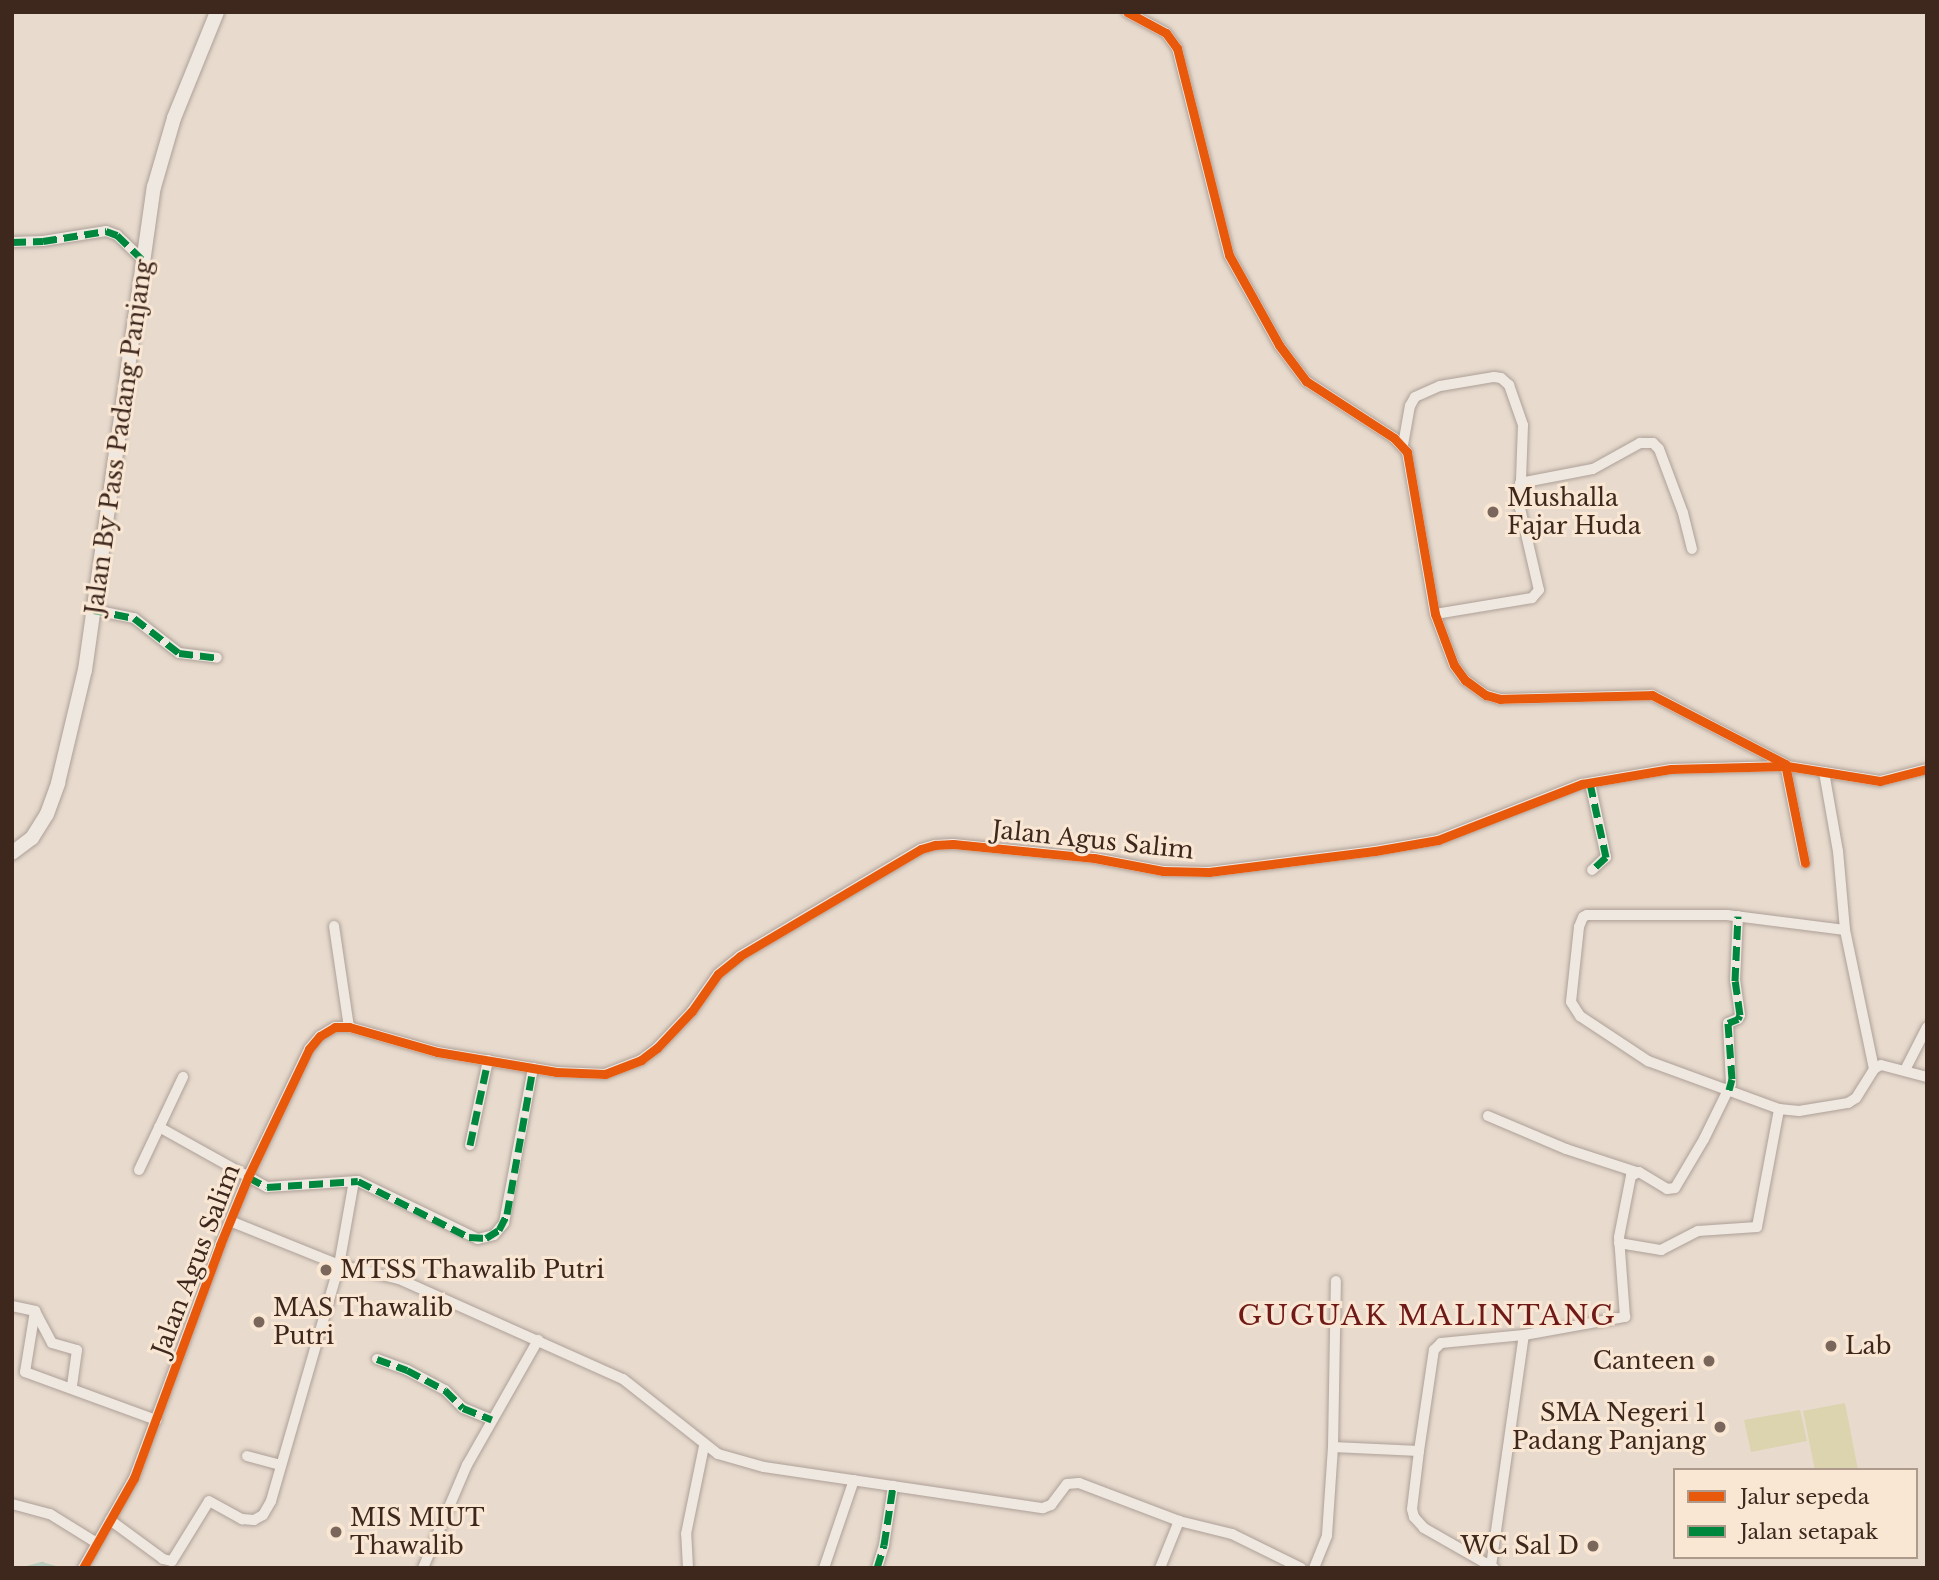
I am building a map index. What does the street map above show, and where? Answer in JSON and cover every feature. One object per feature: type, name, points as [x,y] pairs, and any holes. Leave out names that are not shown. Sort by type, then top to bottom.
[{"type":"main road","name":"Jalan By Pass Padang Panjang","points":[[12,853],[32,838],[47,814],[58,783],[85,670],[154,187],[174,118],[217,12]]},
{"type":"street","points":[[1127,12],[1166,33],[1177,48],[1229,255],[1240,280],[1279,345],[1306,381],[1403,444]]},
{"type":"street","points":[[12,242],[43,241],[106,231],[117,235],[144,261]]},
{"type":"street","points":[[1435,614],[1536,594],[1539,585],[1521,516],[1522,425],[1509,385],[1501,378],[1440,386],[1415,397],[1410,406],[1403,444],[1435,614],[1454,665],[1465,680],[1486,695],[1500,699],[1652,695],[1787,766],[1805,863]]},
{"type":"street","points":[[1520,483],[1593,469],[1640,443],[1653,443],[1659,449],[1684,513],[1692,549]]},
{"type":"street","points":[[94,610],[134,618],[179,653],[217,658]]},
{"type":"street","name":"Jalan Agus Salim","points":[[83,1568],[134,1478],[248,1177],[309,1049],[327,1031],[349,1027],[437,1052],[533,1068],[606,1074],[641,1060],[657,1048],[692,1010],[718,974],[740,956],[921,849],[953,844],[1094,858],[1163,871],[1209,872],[1375,851],[1438,840],[1590,783],[1671,769],[1787,766],[1880,780],[1927,769]]},
{"type":"street","points":[[1824,772],[1838,851],[1845,930],[1874,1069]]},
{"type":"street","points":[[1590,783],[1606,857],[1592,870]]},
{"type":"street","points":[[1845,930],[1738,916],[1583,917],[1579,927],[1572,1002],[1580,1016],[1639,1056],[1779,1109],[1799,1111],[1847,1103],[1856,1098],[1874,1069],[1887,1065],[1927,1077]]},
{"type":"street","points":[[1488,1116],[1566,1149],[1636,1172],[1667,1189],[1675,1188],[1729,1090],[1732,1079],[1728,1023],[1738,1019],[1740,1015],[1735,981],[1738,916]]},
{"type":"street","points":[[334,926],[349,1027]]},
{"type":"street","points":[[1905,1070],[1927,1027]]},
{"type":"street","points":[[470,1145],[488,1060]]},
{"type":"street","points":[[159,1127],[267,1186],[354,1181],[369,1184],[469,1237],[478,1239],[494,1235],[504,1223],[507,1214],[533,1068]]},
{"type":"street","points":[[139,1170],[183,1077]]},
{"type":"street","points":[[1619,1243],[1661,1250],[1698,1231],[1757,1227],[1779,1109]]},
{"type":"street","points":[[1524,1335],[1492,1567],[1417,1523],[1412,1508],[1437,1346],[1623,1319],[1626,1313],[1619,1243],[1631,1176],[1636,1172]]},
{"type":"street","points":[[110,1520],[163,1559],[172,1561],[209,1501],[242,1519],[254,1520],[263,1515],[271,1501],[339,1265],[354,1181]]},
{"type":"street","points":[[230,1221],[339,1265],[399,1279],[623,1379],[704,1446],[718,1454],[764,1468],[1043,1508],[1051,1506],[1067,1484],[1079,1483],[1180,1521],[1232,1534],[1301,1568]]},
{"type":"street","points":[[1314,1568],[1327,1535],[1334,1447],[1336,1281]]},
{"type":"street","points":[[12,1307],[35,1311]]},
{"type":"street","points":[[35,1311],[25,1372],[156,1420]]},
{"type":"street","points":[[35,1311],[52,1343],[77,1350],[72,1387]]},
{"type":"street","points":[[424,1568],[467,1465],[538,1340]]},
{"type":"street","points":[[377,1359],[426,1380],[451,1394],[463,1408],[492,1420]]},
{"type":"street","points":[[688,1568],[686,1534],[704,1446]]},
{"type":"street","points":[[1334,1447],[1419,1451]]},
{"type":"street","points":[[247,1456],[281,1465]]},
{"type":"street","points":[[824,1568],[854,1480]]},
{"type":"street","points":[[877,1568],[884,1545],[893,1486]]},
{"type":"street","points":[[12,1504],[50,1514],[97,1543]]},
{"type":"street","points":[[1160,1568],[1180,1521]]},
{"type":"shaded area","points":[[1845,1403],[1858,1468],[1815,1468],[1803,1411]]},
{"type":"shaded area","points":[[1800,1410],[1807,1441],[1751,1452],[1744,1420]]},
{"type":"waterway","points":[[27,1568],[42,1564],[56,1568]]},
{"type":"marked path","points":[[12,242],[43,241],[106,231],[117,235],[144,261]]},
{"type":"marked path","points":[[94,610],[134,618],[179,653],[217,658]]},
{"type":"marked path","points":[[1590,783],[1606,857],[1592,870]]},
{"type":"marked path","points":[[1729,1090],[1732,1079],[1728,1023],[1738,1019],[1740,1015],[1735,981],[1738,916]]},
{"type":"marked path","points":[[470,1145],[488,1060]]},
{"type":"marked path","points":[[248,1177],[267,1187],[358,1181],[469,1237],[486,1238],[499,1230],[507,1214],[533,1068]]},
{"type":"marked path","points":[[377,1359],[407,1370],[445,1390],[463,1408],[492,1420]]},
{"type":"marked path","points":[[877,1568],[884,1545],[893,1486]]},
{"type":"cycle path","points":[[1127,12],[1166,33],[1177,48],[1229,255],[1279,345],[1306,381],[1394,438],[1407,452],[1435,614],[1454,665],[1465,680],[1486,695],[1500,699],[1652,695],[1785,764],[1805,863]]},
{"type":"cycle path","points":[[83,1568],[134,1478],[220,1245],[248,1177],[309,1049],[320,1036],[335,1027],[349,1027],[437,1052],[556,1072],[605,1074],[641,1060],[657,1048],[692,1011],[718,974],[740,956],[921,849],[935,845],[953,844],[1094,858],[1163,871],[1209,872],[1375,851],[1438,840],[1582,784],[1671,769],[1787,766],[1880,781],[1927,769]]},
{"type":"place","name":"Mushalla Fajar Huda","points":[[1493,512]]},
{"type":"place","name":"MTSS Thawalib Putri","points":[[326,1270]]},
{"type":"place","name":"MAS Thawalib Putri","points":[[259,1322]]},
{"type":"place","name":"Lab","points":[[1831,1346]]},
{"type":"place","name":"Canteen","points":[[1709,1361]]},
{"type":"place","name":"SMA Negeri 1 Padang Panjang","points":[[1720,1427]]},
{"type":"place","name":"MIS MIUT Thawalib","points":[[336,1532]]},
{"type":"place","name":"WC Sal D","points":[[1593,1546]]},
{"type":"district","name":"GUGUAK MALINTANG","points":[[1427,1316]]}]
